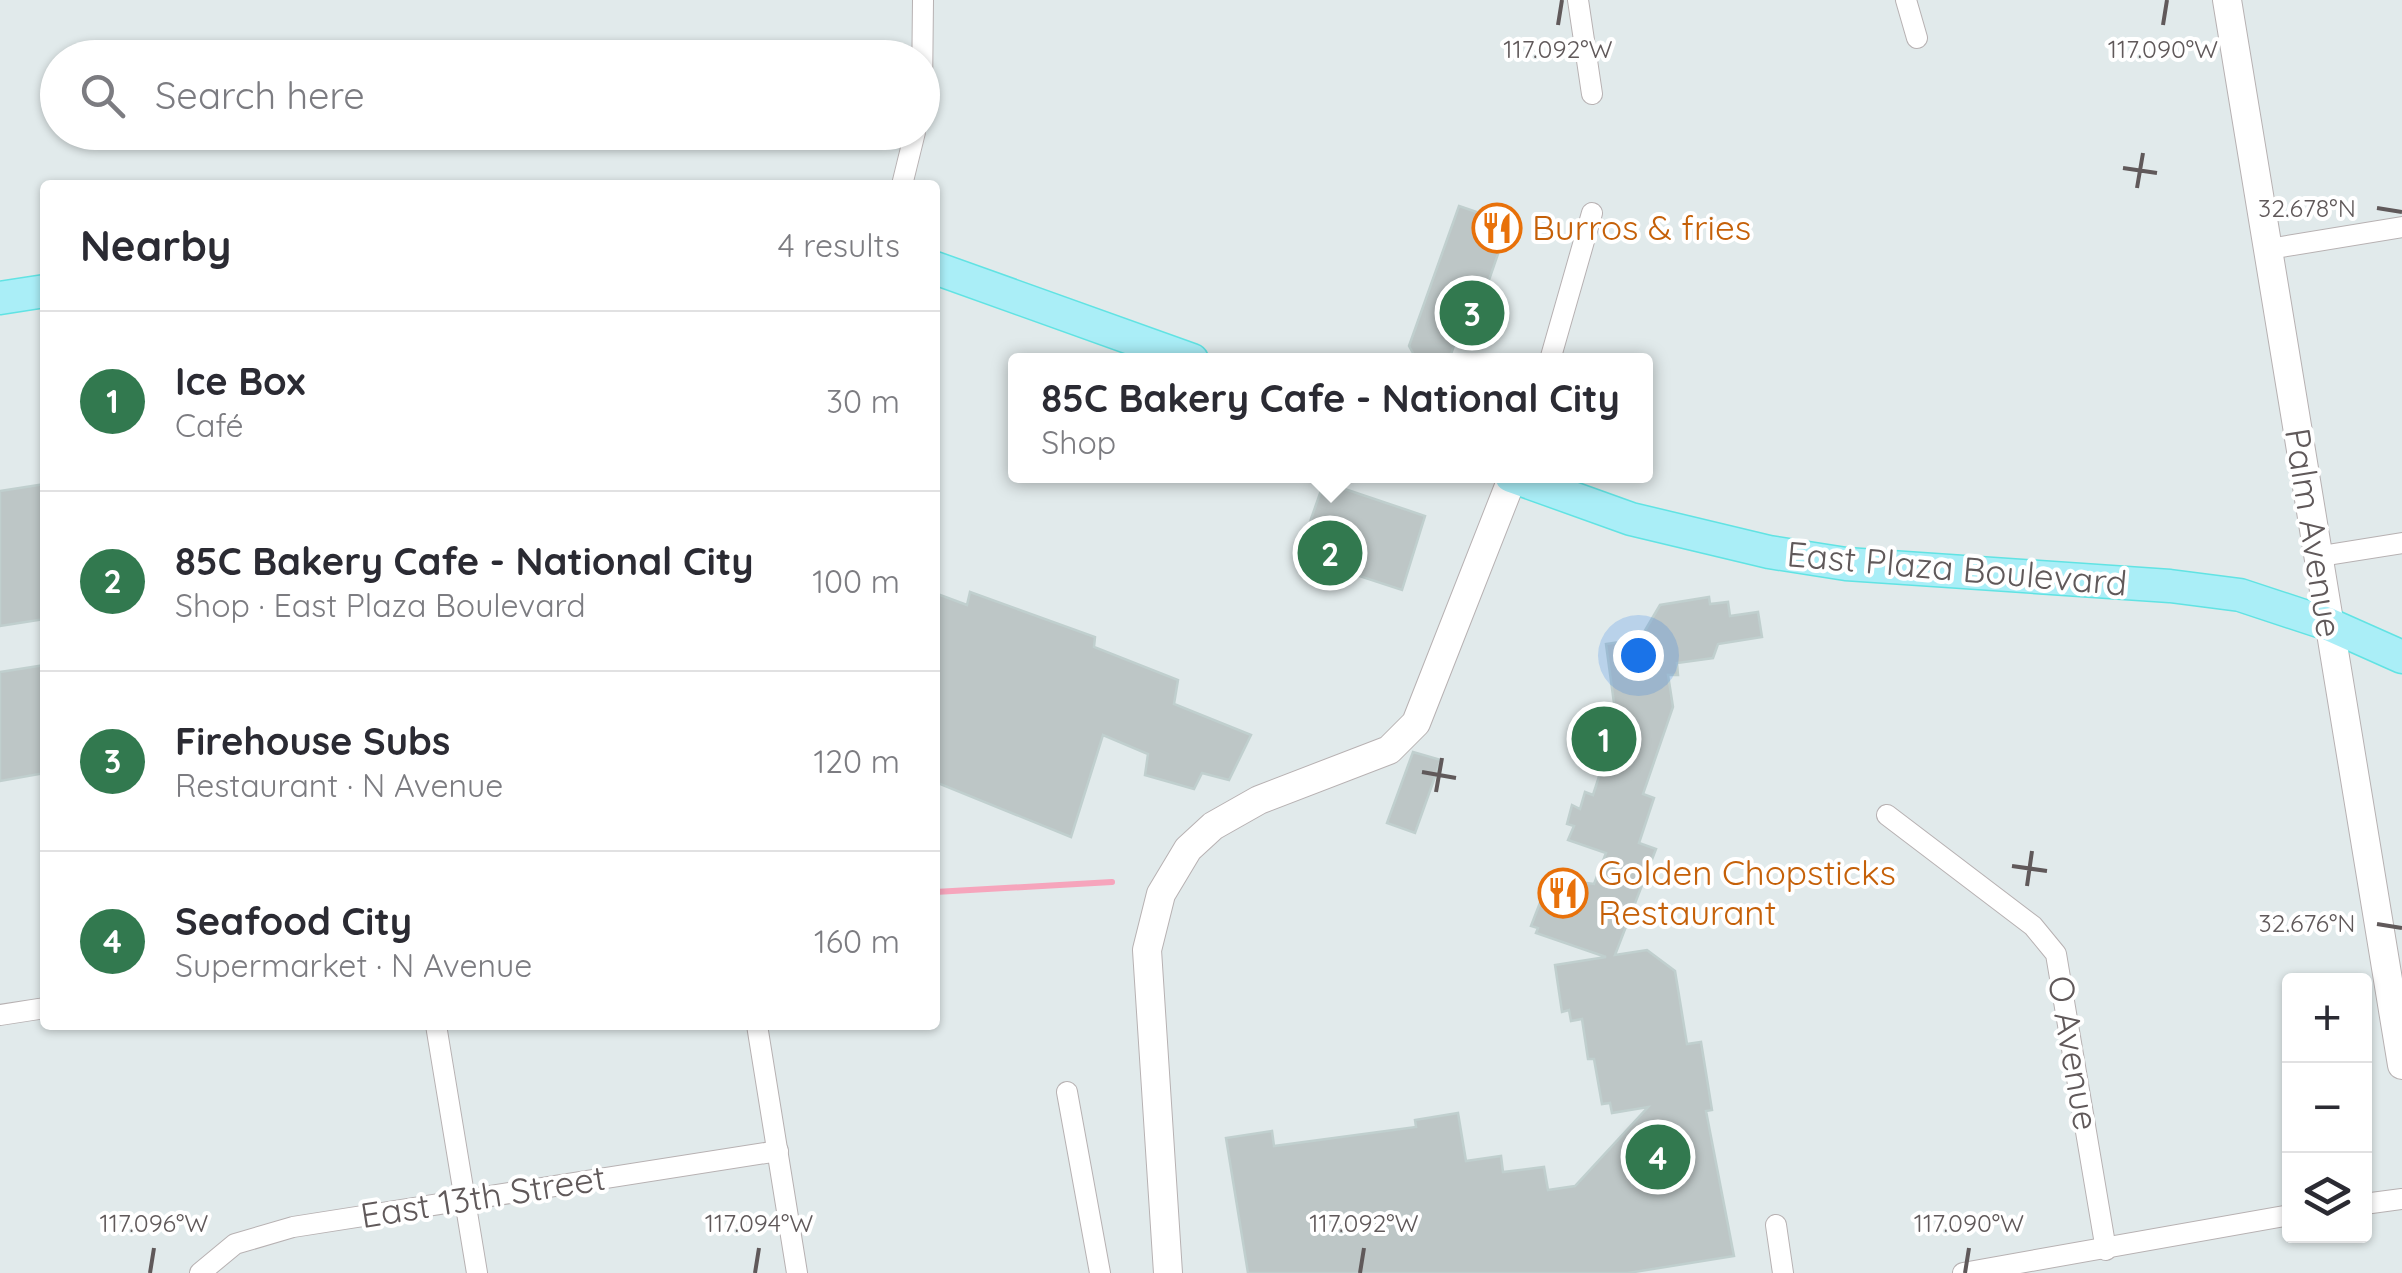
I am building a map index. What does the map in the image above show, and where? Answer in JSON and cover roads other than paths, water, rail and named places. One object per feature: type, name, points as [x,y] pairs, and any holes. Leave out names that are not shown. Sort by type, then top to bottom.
[{"type":"main road","points":[[940,270],[1172,353]]},
{"type":"main road","points":[[0,298],[40,292]]},
{"type":"main road","name":"East Plaza Boulevard","points":[[1532,483],[1631,519],[1769,552],[1884,568],[2170,586],[2240,595],[2328,624],[2402,657]]},
{"type":"street","points":[[922,0],[922,40]]},
{"type":"street","points":[[1578,0],[1592,94]]},
{"type":"street","points":[[1906,0],[1918,38]]},
{"type":"street","name":"Palm Avenue","points":[[2227,0],[2402,1066]]},
{"type":"street","points":[[903,180],[911,150]]},
{"type":"street","points":[[1552,353],[1592,213]]},
{"type":"street","points":[[2270,249],[2402,228]]},
{"type":"street","points":[[1168,1273],[1147,950],[1161,894],[1188,849],[1213,826],[1258,800],[1389,750],[1416,723],[1510,483]]},
{"type":"street","points":[[2316,557],[2402,544]]},
{"type":"street","name":"O Avenue","points":[[1886,815],[2033,926],[2056,954],[2106,1250]]},
{"type":"street","points":[[0,1015],[40,1009]]},
{"type":"street","points":[[437,1030],[478,1273]]},
{"type":"street","points":[[758,1030],[797,1273]]},
{"type":"street","points":[[1068,1092],[1100,1273]]},
{"type":"street","name":"East 13th Street","points":[[200,1273],[235,1244],[293,1227],[778,1151]]},
{"type":"street","points":[[2372,1203],[2402,1199]]},
{"type":"street","points":[[1964,1273],[2282,1216]]},
{"type":"street","points":[[1776,1225],[1783,1273]]},
{"type":"waterway","points":[[940,892],[1112,882]]},
{"type":"place","name":"Burros & fries","points":[[1497,228]]},
{"type":"place","name":"Firehouse Subs","points":[[1472,313]]},
{"type":"place","name":"85C Bakery Cafe - National City","points":[[1330,553]]},
{"type":"place","name":"Ice Box","points":[[1604,739]]},
{"type":"place","name":"Golden Chopsticks Restaurant","points":[[1563,893]]},
{"type":"place","name":"Seafood City","points":[[1658,1157]]}]
